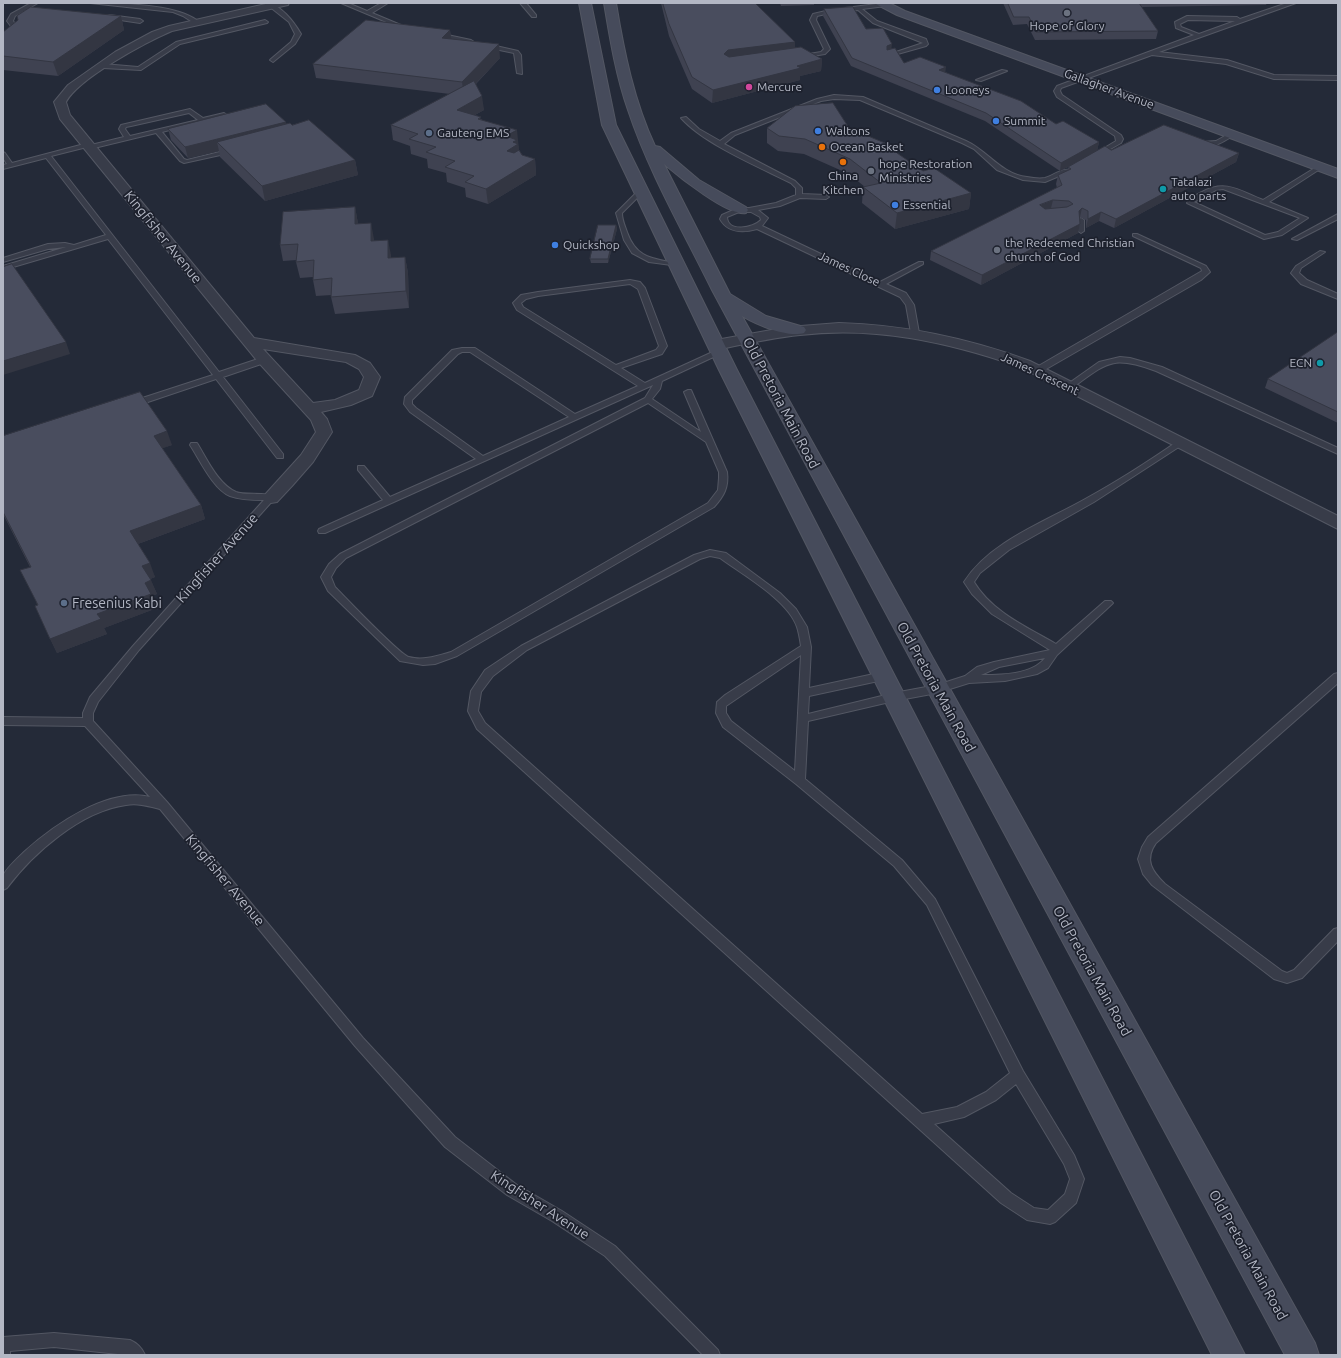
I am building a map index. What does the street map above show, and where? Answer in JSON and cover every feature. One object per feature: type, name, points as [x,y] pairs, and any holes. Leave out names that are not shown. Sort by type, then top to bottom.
[{"type":"main road","points":[[584,3],[608,125],[718,348],[1229,1355]]},
{"type":"main road","name":"Old Pretoria Main Road","points":[[610,3],[616,44],[631,99],[646,142],[720,290],[1303,1355]]},
{"type":"main road","name":"Gallagher Avenue","points":[[882,4],[1338,174]]},
{"type":"main road","points":[[646,142],[694,183],[746,210]]},
{"type":"main road","points":[[720,290],[743,310],[758,319],[777,326],[798,330]]},
{"type":"street","name":"Kingfisher Avenue","points":[[271,498],[302,468],[316,448],[324,432],[318,419],[264,360],[64,116],[60,102],[64,95],[72,87],[154,34],[270,4],[284,3]]},
{"type":"street","name":"James Crescent","points":[[718,348],[747,339],[798,330],[840,327],[915,333],[980,348],[1038,370],[1338,523]]},
{"type":"street","points":[[249,342],[350,358],[365,366],[372,377],[366,393],[360,396],[329,407],[308,408]]},
{"type":"lane","points":[[3,46],[19,33],[10,20],[13,15],[35,3]]},
{"type":"lane","points":[[93,3],[176,9],[196,22]]},
{"type":"lane","points":[[346,3],[398,26],[412,29]]},
{"type":"lane","points":[[369,12],[385,3]]},
{"type":"lane","points":[[523,3],[534,16]]},
{"type":"lane","points":[[1089,159],[1116,144],[1120,139],[1115,131],[1064,100],[1057,93],[1059,87],[1198,35],[1293,3]]},
{"type":"lane","points":[[116,4],[104,15],[140,21]]},
{"type":"lane","points":[[270,4],[291,21],[298,34],[293,43],[273,60]]},
{"type":"lane","points":[[795,56],[826,51],[823,39],[812,20],[815,15],[826,12],[860,10],[882,4]]},
{"type":"lane","points":[[860,10],[875,22],[924,40],[926,43],[889,56]]},
{"type":"lane","points":[[1198,35],[1179,28],[1177,23],[1187,18],[1244,19]]},
{"type":"lane","points":[[103,66],[139,69],[178,43],[264,22]]},
{"type":"lane","points":[[434,34],[516,52],[518,55],[520,73]]},
{"type":"lane","points":[[1150,53],[1227,62],[1274,77],[1338,78]]},
{"type":"lane","points":[[979,80],[1004,71]]},
{"type":"lane","points":[[720,144],[732,134],[818,100],[843,96],[867,99],[958,139],[976,148],[999,169],[1025,179],[1045,180],[1058,176],[1076,167]]},
{"type":"lane","points":[[128,138],[122,129],[123,126],[130,124],[186,111],[195,113],[202,120]]},
{"type":"lane","points":[[3,167],[47,155],[128,138],[229,113]]},
{"type":"lane","points":[[684,118],[696,130],[793,182],[799,188],[799,196]]},
{"type":"lane","points":[[158,131],[182,160],[186,162],[237,150]]},
{"type":"lane","points":[[1202,144],[1217,143],[1232,134]]},
{"type":"lane","points":[[1194,141],[1214,150],[1217,143]]},
{"type":"lane","points":[[3,154],[11,165]]},
{"type":"lane","points":[[47,155],[280,456]]},
{"type":"lane","points":[[1264,202],[1320,167]]},
{"type":"lane","points":[[1218,187],[1264,202],[1305,218],[1280,234],[1264,237],[1190,203],[1192,200],[1218,187]]},
{"type":"lane","points":[[641,191],[619,213],[619,217],[631,248],[638,254],[653,261],[677,265]]},
{"type":"lane","points":[[778,205],[764,218],[764,222],[758,227],[738,229],[724,222],[723,219],[727,213],[778,205],[799,196],[826,197]]},
{"type":"lane","points":[[746,210],[760,213],[764,218]]},
{"type":"lane","points":[[1295,240],[1338,216]]},
{"type":"lane","points":[[1081,220],[1081,231]]},
{"type":"lane","name":"James Close","points":[[758,227],[896,292],[907,300],[912,310],[915,333]]},
{"type":"lane","points":[[1038,370],[1206,272],[1204,268],[1135,235]]},
{"type":"lane","points":[[3,268],[58,253],[72,246],[110,236]]},
{"type":"lane","points":[[3,260],[52,246],[67,244],[72,246]]},
{"type":"lane","points":[[1322,252],[1298,267],[1295,273],[1304,282],[1338,297]]},
{"type":"lane","points":[[881,284],[921,263]]},
{"type":"lane","points":[[615,368],[646,358],[659,352],[663,346],[641,288],[638,284],[630,282],[538,294],[524,298],[517,303],[520,308],[615,368],[644,386]]},
{"type":"lane","points":[[322,531],[644,386],[718,348]]},
{"type":"lane","points":[[482,459],[412,410],[408,404],[408,399],[455,352],[472,350],[574,417]]},
{"type":"lane","points":[[1069,386],[1103,363],[1120,359],[1129,360],[1159,369],[1338,451]]},
{"type":"lane","points":[[121,408],[264,360]]},
{"type":"lane","points":[[659,379],[656,389],[648,400],[343,556],[332,566],[326,577],[331,589],[403,659],[417,663],[434,661],[454,654],[711,505],[721,495],[724,483],[723,472],[688,392]]},
{"type":"lane","points":[[648,400],[710,441]]},
{"type":"lane","points":[[1055,651],[988,605],[972,590],[969,582],[973,573],[997,553],[1090,500],[1181,443]]},
{"type":"lane","points":[[194,444],[222,486],[230,492],[245,496],[271,498]]},
{"type":"lane","points":[[361,468],[388,501]]},
{"type":"lane","name":"Kingfisher Avenue","points":[[271,498],[136,648],[94,700],[88,713],[88,722],[163,805],[358,1042],[450,1142],[512,1190],[557,1216],[610,1252],[713,1355]]},
{"type":"lane","points":[[800,781],[806,647],[802,628],[796,616],[777,595],[723,555],[710,553],[697,556],[524,648],[489,673],[476,690],[473,711],[481,726],[1006,1198],[1032,1215],[1050,1217],[1071,1198],[1077,1179],[1069,1160],[1018,1075],[931,902],[898,863],[800,781],[727,724],[721,713],[721,705],[729,698],[806,647]]},
{"type":"lane","points":[[804,693],[889,686],[937,688],[969,679],[985,680],[1038,670],[1048,663],[1055,651],[1108,603]]},
{"type":"lane","points":[[1338,677],[1152,840],[1144,852],[1146,869],[1161,887],[1278,976],[1287,978],[1298,974],[1338,933]]},
{"type":"lane","points":[[802,719],[889,686]]},
{"type":"lane","points":[[3,721],[88,722]]},
{"type":"lane","points":[[3,885],[22,862],[52,835],[89,813],[119,802],[141,800],[163,805]]},
{"type":"lane","points":[[920,1121],[959,1113],[990,1096],[1018,1075]]},
{"type":"lane","points":[[3,1344],[54,1340],[130,1347],[138,1355]]},
{"type":"building","points":[[663,3],[755,3],[795,42],[728,50],[724,54],[729,57],[801,47],[822,59],[797,66],[801,68],[713,90],[692,77],[669,24]]},
{"type":"building","name":"Hope of Glory","points":[[1008,3],[1139,3],[1158,31],[1036,32],[1029,17],[1014,17]]},
{"type":"building","points":[[31,7],[121,16],[53,62],[3,56],[3,32],[18,20],[17,16]]},
{"type":"building","points":[[853,7],[866,29],[883,28],[892,44],[887,46],[887,50],[895,48],[904,63],[920,57],[946,67],[939,70],[1021,101],[1056,124],[1063,121],[1099,142],[1061,163],[986,113],[852,58],[824,9]]},
{"type":"building","points":[[366,20],[450,30],[442,38],[499,44],[462,82],[313,64]]},
{"type":"building","points":[[474,81],[482,96],[457,110],[481,117],[478,119],[517,130],[506,136],[517,140],[513,142],[518,144],[507,151],[514,153],[519,150],[522,155],[535,159],[486,189],[465,182],[474,176],[445,167],[455,161],[426,152],[436,147],[409,139],[418,134],[391,125]]},
{"type":"building","points":[[833,103],[849,128],[892,146],[897,153],[923,171],[934,168],[971,193],[897,213],[863,187],[881,183],[850,159],[805,139],[779,136],[767,128],[795,106]]},
{"type":"building","points":[[266,104],[286,122],[185,147],[168,129]]},
{"type":"building","points":[[309,120],[355,160],[262,186],[217,142],[290,123],[292,125]]},
{"type":"building","points":[[1164,125],[1239,153],[1116,219],[1101,212],[1088,219],[1088,211],[1082,208],[1079,211],[1080,224],[982,275],[931,251],[1062,185],[1058,175],[1071,169],[1068,167],[1105,146],[1111,150]],"holes":[[[1053,200],[1069,201],[1073,204],[1067,207],[1045,209],[1040,205]]]},
{"type":"building","points":[[355,207],[355,224],[371,223],[371,241],[388,240],[388,258],[405,257],[406,291],[331,297],[332,278],[313,280],[314,260],[296,262],[298,244],[280,245],[283,212]]},
{"type":"building","points":[[598,225],[616,225],[608,259],[590,259]]},
{"type":"building","points":[[12,264],[66,342],[3,361],[3,267]]},
{"type":"building","name":"ECN","points":[[1338,332],[1338,412],[1268,379]]},
{"type":"building","points":[[140,392],[167,431],[154,436],[201,505],[130,531],[150,563],[142,566],[151,580],[145,583],[151,594],[97,614],[101,619],[50,639],[35,606],[38,605],[20,570],[31,567],[3,512],[3,436]]},
{"type":"place","name":"Hope of Glory","points":[[1067,13]]},
{"type":"place","name":"Mercure","points":[[749,87]]},
{"type":"place","name":"Looneys","points":[[937,90]]},
{"type":"place","name":"Summit","points":[[996,121]]},
{"type":"place","name":"Waltons","points":[[818,131]]},
{"type":"place","name":"Gauteng EMS","points":[[429,133]]},
{"type":"place","name":"Ocean Basket","points":[[822,147]]},
{"type":"place","name":"China Kitchen","points":[[843,162]]},
{"type":"place","name":"hope Restoration Ministries","points":[[871,171]]},
{"type":"place","name":"Tatalazi auto parts","points":[[1163,189]]},
{"type":"place","name":"Essential","points":[[895,205]]},
{"type":"place","name":"Quickshop","points":[[555,245]]},
{"type":"place","name":"the Redeemed Christian church of God","points":[[997,250]]},
{"type":"place","name":"ECN","points":[[1320,363]]},
{"type":"place","name":"Fresenius Kabi","points":[[64,603]]}]
